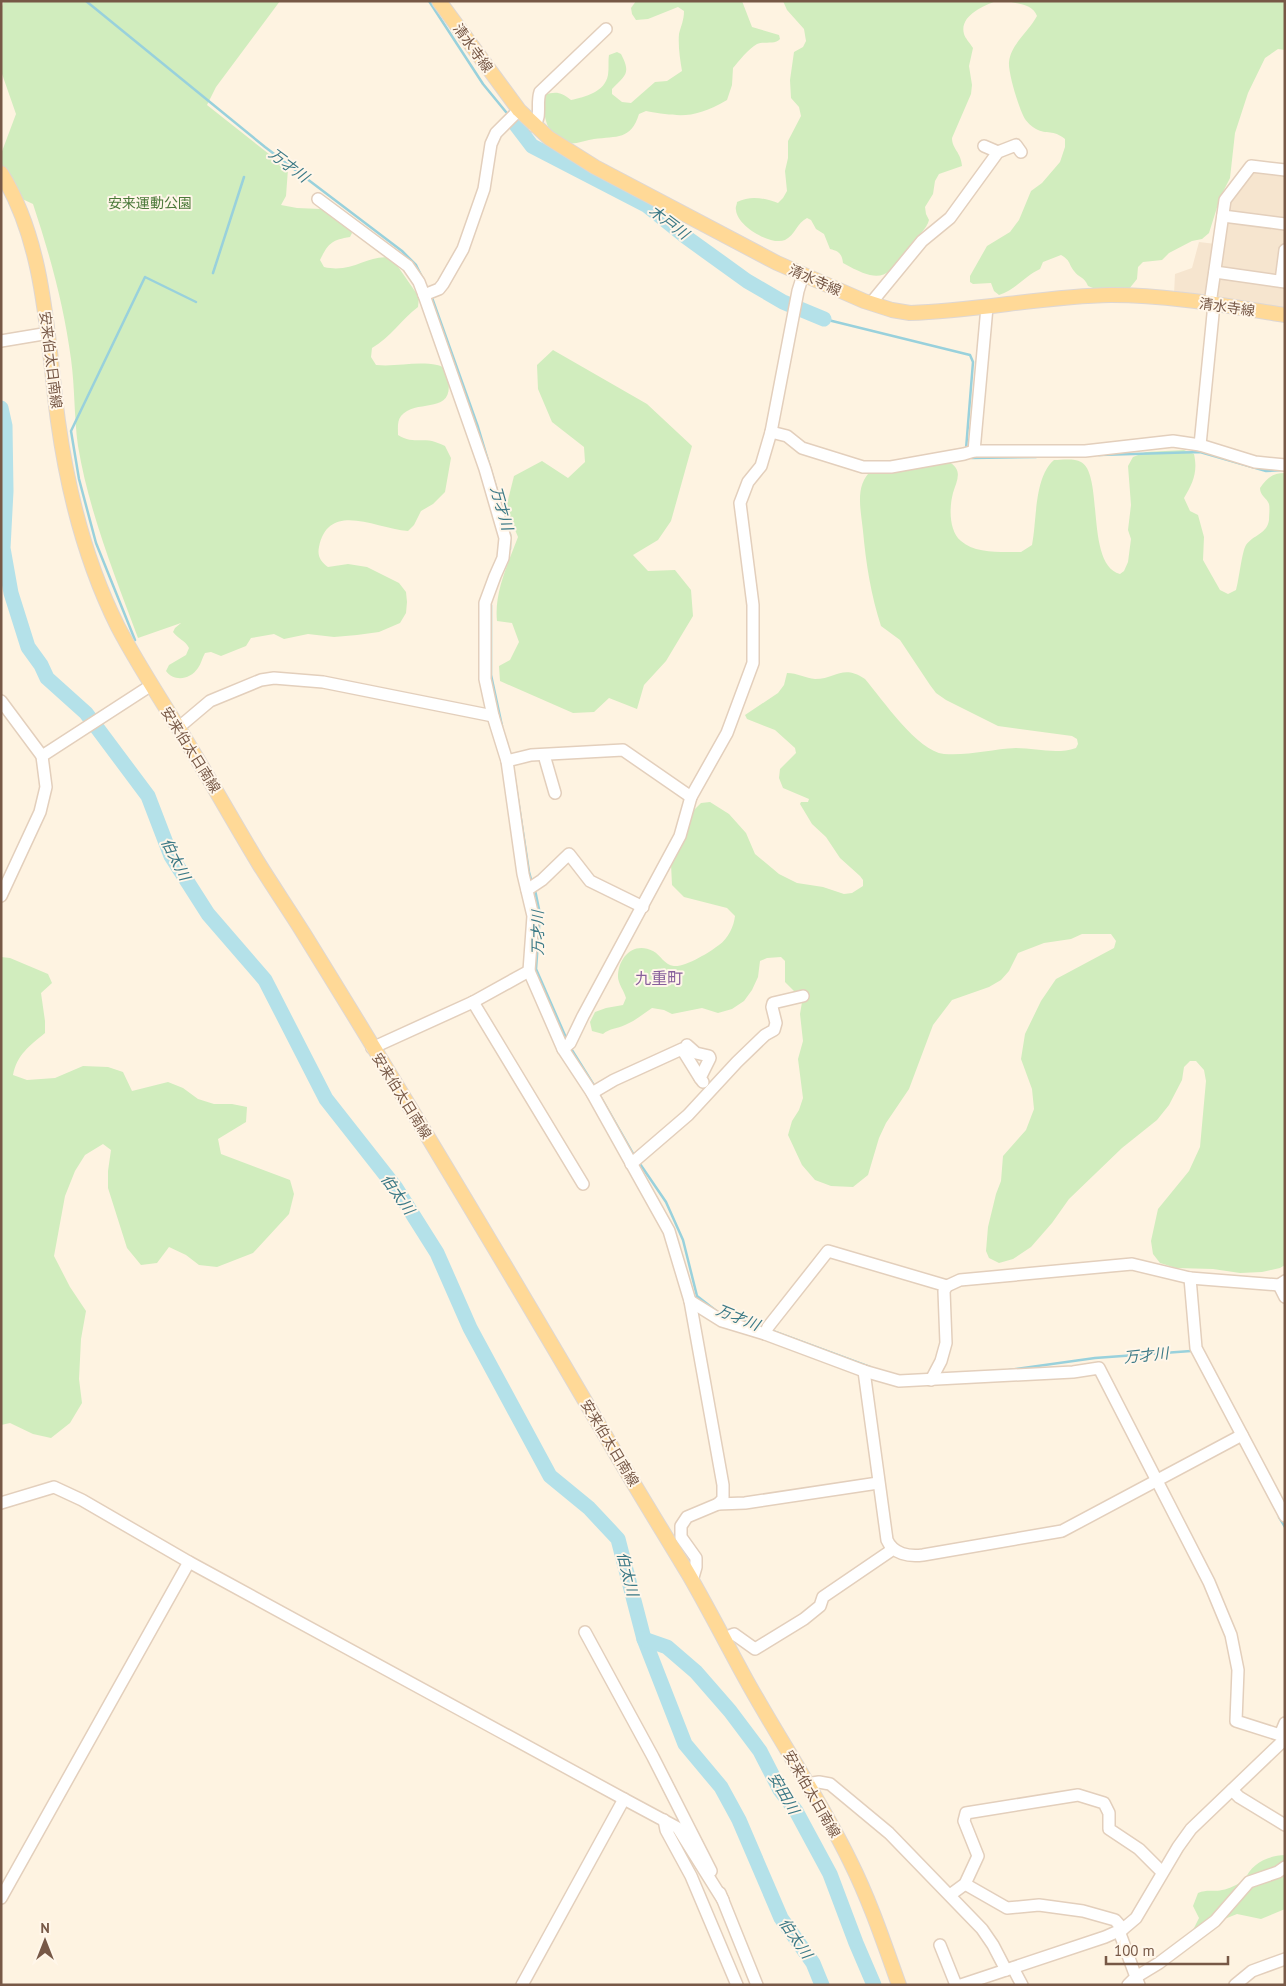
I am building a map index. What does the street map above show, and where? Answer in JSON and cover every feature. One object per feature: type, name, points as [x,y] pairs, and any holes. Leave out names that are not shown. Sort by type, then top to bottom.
[{"type":"main road","name":"清水寺線","points":[[439,1],[519,110],[549,138],[595,167],[803,275],[871,303],[892,310],[910,313],[986,307],[1082,296],[1112,295],[1212,304],[1285,316]]},
{"type":"main road","name":"安来伯太日南線","points":[[1,173],[14,198],[28,236],[37,272],[49,333],[59,428],[76,521],[99,586],[145,689],[178,728],[541,1325],[692,1581],[851,1863],[878,1926],[899,1985]]},
{"type":"street","points":[[534,126],[539,118],[538,102],[540,92],[606,29]]},
{"type":"street","points":[[424,295],[438,289],[443,284],[463,249],[484,189],[491,144],[496,133],[519,110]]},
{"type":"street","points":[[871,303],[922,241],[950,218],[998,152],[1017,145]]},
{"type":"street","points":[[984,146],[998,152]]},
{"type":"street","points":[[1200,445],[1215,272],[1225,200],[1251,166],[1285,170]]},
{"type":"street","points":[[318,198],[408,266],[419,282],[486,469],[492,498],[504,538],[503,558],[486,603],[485,679],[493,716],[507,761],[523,874],[532,887],[533,916],[529,971],[567,1046],[596,1091],[635,1161],[670,1231],[690,1301],[723,1485],[723,1499],[718,1504],[687,1517],[681,1526],[681,1537],[696,1558],[696,1567],[692,1581]]},
{"type":"street","points":[[1223,216],[1285,224]]},
{"type":"street","points":[[1215,272],[1283,281],[1285,250]]},
{"type":"street","points":[[567,1046],[680,836],[690,798],[726,733],[753,663],[753,605],[740,503],[748,482],[761,466],[771,432],[798,290],[803,275]]},
{"type":"street","points":[[974,451],[986,307]]},
{"type":"street","points":[[1,341],[49,333]]},
{"type":"street","points":[[771,432],[787,436],[802,448],[863,467],[891,468],[974,451],[1085,451],[1173,441],[1200,445],[1255,462],[1285,465]]},
{"type":"street","points":[[178,728],[210,701],[261,680],[274,678],[323,682],[493,716]]},
{"type":"street","points":[[45,754],[145,689]]},
{"type":"street","points":[[1,700],[45,754],[46,787],[40,812],[1,896]]},
{"type":"street","points":[[507,761],[531,756],[623,750],[690,798]]},
{"type":"street","points":[[544,755],[554,793]]},
{"type":"street","points":[[532,887],[569,854],[590,881],[643,907]]},
{"type":"street","points":[[372,1048],[473,1002],[529,971]]},
{"type":"street","points":[[635,1161],[688,1115],[765,1035],[774,1030],[776,1023],[772,1007],[773,1003],[803,996]]},
{"type":"street","points":[[473,1002],[583,1184]]},
{"type":"street","points":[[687,1046],[696,1054],[709,1056],[710,1058],[700,1078]]},
{"type":"street","points":[[596,1091],[614,1080],[682,1049],[709,1092]]},
{"type":"street","points":[[766,1331],[828,1251],[947,1286]]},
{"type":"street","points":[[933,1376],[941,1362],[946,1343],[944,1291],[947,1286],[960,1280],[1132,1264],[1190,1278],[1282,1283],[1285,1297]]},
{"type":"street","points":[[1190,1278],[1196,1348],[1239,1437],[1285,1516]]},
{"type":"street","points":[[690,1301],[722,1321],[766,1331],[864,1371],[899,1382],[933,1376],[1072,1372],[1099,1368],[1209,1582],[1231,1635],[1238,1670],[1236,1721],[1283,1738]]},
{"type":"street","points":[[864,1371],[887,1540],[891,1548],[902,1554],[915,1556],[1062,1530],[1239,1437]]},
{"type":"street","points":[[718,1504],[745,1504],[878,1483]]},
{"type":"street","points":[[1,1503],[54,1487],[82,1500],[189,1562],[664,1820],[678,1828],[723,1900]]},
{"type":"street","points":[[724,1638],[734,1634],[755,1649],[804,1619],[820,1606],[822,1597],[889,1552],[891,1548]]},
{"type":"street","points":[[1,1898],[189,1562]]},
{"type":"street","points":[[585,1632],[696,1839],[757,1985]]},
{"type":"street","points":[[961,1985],[1105,1937],[1121,1930],[1136,1918],[1162,1872],[1191,1829],[1283,1738],[1285,1723]]},
{"type":"street","points":[[806,1784],[819,1782],[830,1784],[889,1833],[982,1929],[1022,1985]]},
{"type":"street","points":[[1232,1790],[1285,1825]]},
{"type":"street","points":[[950,1895],[965,1884],[978,1856],[964,1821],[966,1813],[1078,1795],[1104,1803],[1109,1813],[1109,1829],[1139,1849],[1162,1872]]},
{"type":"street","points":[[522,1985],[624,1799]]},
{"type":"street","points":[[664,1820],[666,1830],[691,1876],[738,1985]]},
{"type":"street","points":[[965,1884],[1007,1908],[1039,1905],[1084,1911],[1115,1920],[1121,1930],[1134,1982],[1215,1922],[1249,1882],[1278,1872],[1285,1867]]},
{"type":"street","points":[[940,1945],[956,1985]]},
{"type":"street","points":[[1235,1985],[1252,1971],[1285,1960]]},
{"type":"shaded area","points":[[1253,170],[1285,174],[1285,308],[1174,294],[1175,274],[1192,268],[1199,242],[1224,245],[1230,201]]},
{"type":"green space","name":"安来運動公園","points":[[4,1],[280,1],[216,87],[207,105],[288,169],[286,196],[281,205],[321,209],[345,223],[352,233],[350,237],[334,241],[328,246],[320,260],[324,267],[344,268],[376,258],[392,258],[419,297],[418,307],[385,339],[372,348],[371,357],[376,365],[439,365],[445,369],[447,374],[449,388],[447,396],[441,402],[408,411],[401,416],[398,423],[398,435],[402,437],[411,440],[432,441],[445,446],[451,458],[445,492],[433,504],[421,511],[414,525],[408,531],[355,521],[343,521],[333,524],[324,533],[319,547],[320,558],[328,567],[348,564],[367,567],[399,583],[406,592],[407,602],[406,613],[400,623],[379,632],[357,635],[334,637],[308,634],[284,639],[274,634],[251,638],[246,646],[221,656],[211,652],[205,653],[195,672],[182,678],[173,677],[166,671],[169,665],[186,655],[189,648],[173,632],[181,623],[138,638],[104,544],[83,471],[78,446],[68,339],[56,281],[45,242],[33,204],[18,197],[1,166],[1,154],[16,114],[1,71],[1,9]]},
{"type":"green space","points":[[636,1],[742,1],[752,27],[779,35],[780,39],[775,42],[757,44],[747,52],[733,68],[732,85],[727,100],[705,111],[678,115],[646,111],[639,114],[632,128],[622,135],[573,143],[560,140],[554,135],[547,124],[544,110],[544,95],[558,93],[571,100],[599,90],[608,75],[609,55],[617,52],[621,54],[626,66],[624,77],[612,89],[612,94],[622,102],[631,103],[655,82],[667,81],[682,71],[679,34],[684,11],[678,7],[648,19],[636,20],[631,8]]},
{"type":"green space","points":[[783,1],[996,1],[968,17],[963,28],[965,36],[973,48],[969,66],[972,85],[971,94],[952,138],[962,166],[939,174],[935,181],[933,194],[925,207],[929,220],[926,226],[890,271],[883,274],[876,276],[868,274],[843,263],[840,253],[830,249],[824,234],[816,229],[811,220],[807,218],[788,238],[779,241],[756,233],[748,228],[738,216],[737,202],[747,198],[758,198],[778,203],[787,191],[785,171],[788,158],[788,141],[801,116],[799,107],[791,98],[790,80],[794,52],[803,47],[806,41],[804,29],[787,10]]},
{"type":"green space","points":[[1007,1],[1285,1],[1285,50],[1278,49],[1265,58],[1248,93],[1235,133],[1230,178],[1220,198],[1209,233],[1202,239],[1192,241],[1169,253],[1162,260],[1143,262],[1138,267],[1137,279],[1129,289],[1098,290],[1088,286],[1085,280],[1074,271],[1068,261],[1061,255],[1043,262],[1040,269],[1010,290],[999,295],[994,291],[991,283],[973,284],[970,282],[970,276],[987,246],[1010,232],[1019,220],[1031,191],[1042,183],[1060,162],[1065,147],[1065,139],[1061,136],[1040,131],[1031,126],[1025,119],[1020,107],[1009,67],[1010,55],[1037,16],[1029,7]]},
{"type":"green space","points":[[553,350],[647,404],[692,446],[671,521],[658,540],[633,555],[648,571],[675,570],[691,590],[693,616],[666,661],[644,685],[637,709],[609,698],[594,712],[573,713],[500,681],[499,666],[510,660],[519,642],[512,623],[497,621],[500,589],[518,537],[506,508],[514,476],[542,461],[568,478],[585,462],[584,447],[552,422],[538,389],[537,365]]},
{"type":"green space","points":[[1184,450],[1194,454],[1195,472],[1184,498],[1190,511],[1198,515],[1204,537],[1203,560],[1220,590],[1228,594],[1236,590],[1246,545],[1268,525],[1269,504],[1261,493],[1260,488],[1270,477],[1285,473],[1285,1265],[1262,1272],[1240,1273],[1213,1269],[1176,1268],[1160,1263],[1153,1254],[1151,1241],[1158,1209],[1189,1171],[1200,1147],[1206,1081],[1204,1070],[1196,1061],[1190,1061],[1184,1067],[1182,1080],[1169,1105],[1157,1120],[1122,1148],[1069,1199],[1052,1223],[1031,1247],[1013,1259],[999,1263],[989,1258],[986,1251],[988,1227],[1001,1181],[1003,1156],[1026,1130],[1034,1109],[1032,1089],[1021,1059],[1025,1034],[1041,1001],[1056,979],[1114,948],[1116,941],[1111,934],[1082,934],[1071,939],[1044,943],[1018,953],[1009,971],[1001,980],[989,987],[952,1000],[933,1025],[909,1089],[886,1123],[879,1138],[868,1175],[853,1187],[831,1186],[815,1180],[802,1165],[788,1135],[792,1121],[799,1110],[803,1098],[798,1059],[803,1041],[800,1014],[802,1002],[785,982],[785,961],[781,957],[767,958],[760,961],[758,977],[752,990],[744,1001],[732,1009],[718,1013],[702,1008],[672,1014],[664,1010],[652,1008],[629,1023],[603,1034],[592,1031],[590,1022],[595,1012],[623,1005],[626,998],[618,979],[621,963],[628,953],[640,948],[646,948],[656,953],[668,964],[679,966],[691,962],[710,951],[722,942],[730,932],[735,916],[727,908],[684,897],[672,885],[671,864],[693,811],[701,803],[710,802],[729,814],[746,833],[755,854],[779,874],[797,883],[823,887],[844,894],[852,893],[863,886],[863,880],[860,876],[840,858],[826,837],[812,824],[800,804],[801,802],[808,802],[809,799],[783,788],[779,778],[780,769],[796,753],[795,748],[775,730],[747,719],[745,715],[778,693],[784,685],[787,673],[815,679],[845,672],[865,679],[912,734],[934,751],[944,754],[1016,748],[1061,751],[1076,748],[1078,744],[1077,739],[1072,736],[998,726],[946,700],[936,693],[900,640],[881,626],[869,579],[860,506],[863,483],[866,476],[872,470],[947,461],[956,468],[958,475],[953,493],[951,512],[952,525],[957,537],[967,545],[982,550],[1021,552],[1032,545],[1037,500],[1043,477],[1048,468],[1054,460],[1081,462],[1088,470],[1092,483],[1098,538],[1102,554],[1109,567],[1120,574],[1124,571],[1128,562],[1131,539],[1128,530],[1131,505],[1128,466],[1133,457],[1146,452]]},
{"type":"green space","points":[[1,957],[10,958],[48,974],[52,983],[41,993],[45,1033],[21,1056],[13,1075],[27,1080],[55,1078],[83,1066],[108,1067],[123,1072],[132,1091],[168,1082],[183,1088],[198,1099],[214,1104],[232,1104],[247,1107],[246,1122],[218,1139],[221,1154],[290,1180],[294,1194],[289,1214],[253,1253],[217,1267],[199,1265],[186,1255],[169,1247],[157,1263],[141,1265],[127,1248],[108,1188],[111,1150],[103,1144],[85,1155],[75,1171],[65,1196],[54,1256],[70,1287],[86,1311],[81,1339],[79,1379],[82,1403],[70,1423],[51,1438],[33,1434],[10,1423],[1,1425]]},
{"type":"green space","points":[[1285,1855],[1285,1909],[1261,1919],[1237,1914],[1192,1932],[1199,1918],[1193,1906],[1198,1893],[1231,1888],[1244,1881],[1255,1865],[1272,1857]]},
{"type":"waterway","name":"万才川","points":[[86,1],[265,147],[402,251],[416,265],[424,281]]},
{"type":"waterway","name":"木戸川","points":[[429,1],[483,84],[506,112]]},
{"type":"waterway","name":"木戸川","points":[[516,125],[532,146],[646,205],[686,237],[747,281],[783,302],[824,319]]},
{"type":"waterway","points":[[213,273],[244,177]]},
{"type":"waterway","points":[[135,640],[96,543],[79,479],[71,431],[145,277],[196,302]]},
{"type":"waterway","name":"万才川","points":[[431,295],[478,427],[507,524]]},
{"type":"waterway","points":[[824,319],[970,355],[973,362],[966,449]]},
{"type":"waterway","name":"伯太川","points":[[1,408],[5,426],[6,491],[3,548],[11,593],[28,647],[41,665],[47,678],[86,713],[148,796],[171,856],[208,914],[265,980],[326,1099],[396,1188],[437,1253],[470,1328],[550,1476],[589,1508],[618,1539],[644,1639],[685,1744],[721,1787],[739,1820],[781,1918],[813,1963],[822,1985]]},
{"type":"waterway","points":[[1099,455],[1200,452],[1266,471],[1283,470]]},
{"type":"waterway","points":[[970,456],[972,458],[1036,457]]},
{"type":"waterway","name":"万才川","points":[[510,534],[510,549]]},
{"type":"waterway","name":"万才川","points":[[491,605],[491,675],[502,726]]},
{"type":"waterway","name":"万才川","points":[[513,767],[532,883]]},
{"type":"waterway","name":"万才川","points":[[535,890],[540,914],[536,969],[567,1040]]},
{"type":"waterway","name":"万才川","points":[[570,1047],[595,1087]]},
{"type":"waterway","name":"万才川","points":[[599,1094],[635,1157]]},
{"type":"waterway","name":"万才川","points":[[638,1161],[666,1202],[683,1240],[697,1296],[719,1313],[765,1328]]},
{"type":"waterway","name":"万才川","points":[[770,1330],[870,1367]]},
{"type":"waterway","name":"万才川","points":[[1009,1370],[1095,1358],[1191,1351]]},
{"type":"waterway","name":"万才川","points":[[1279,1517],[1285,1527]]},
{"type":"waterway","name":"安田川","points":[[644,1639],[667,1647],[696,1672],[730,1711],[760,1751],[780,1790],[796,1811],[830,1874],[874,1985]]},
{"type":"district","name":"九重町","points":[[659,978]]}]
